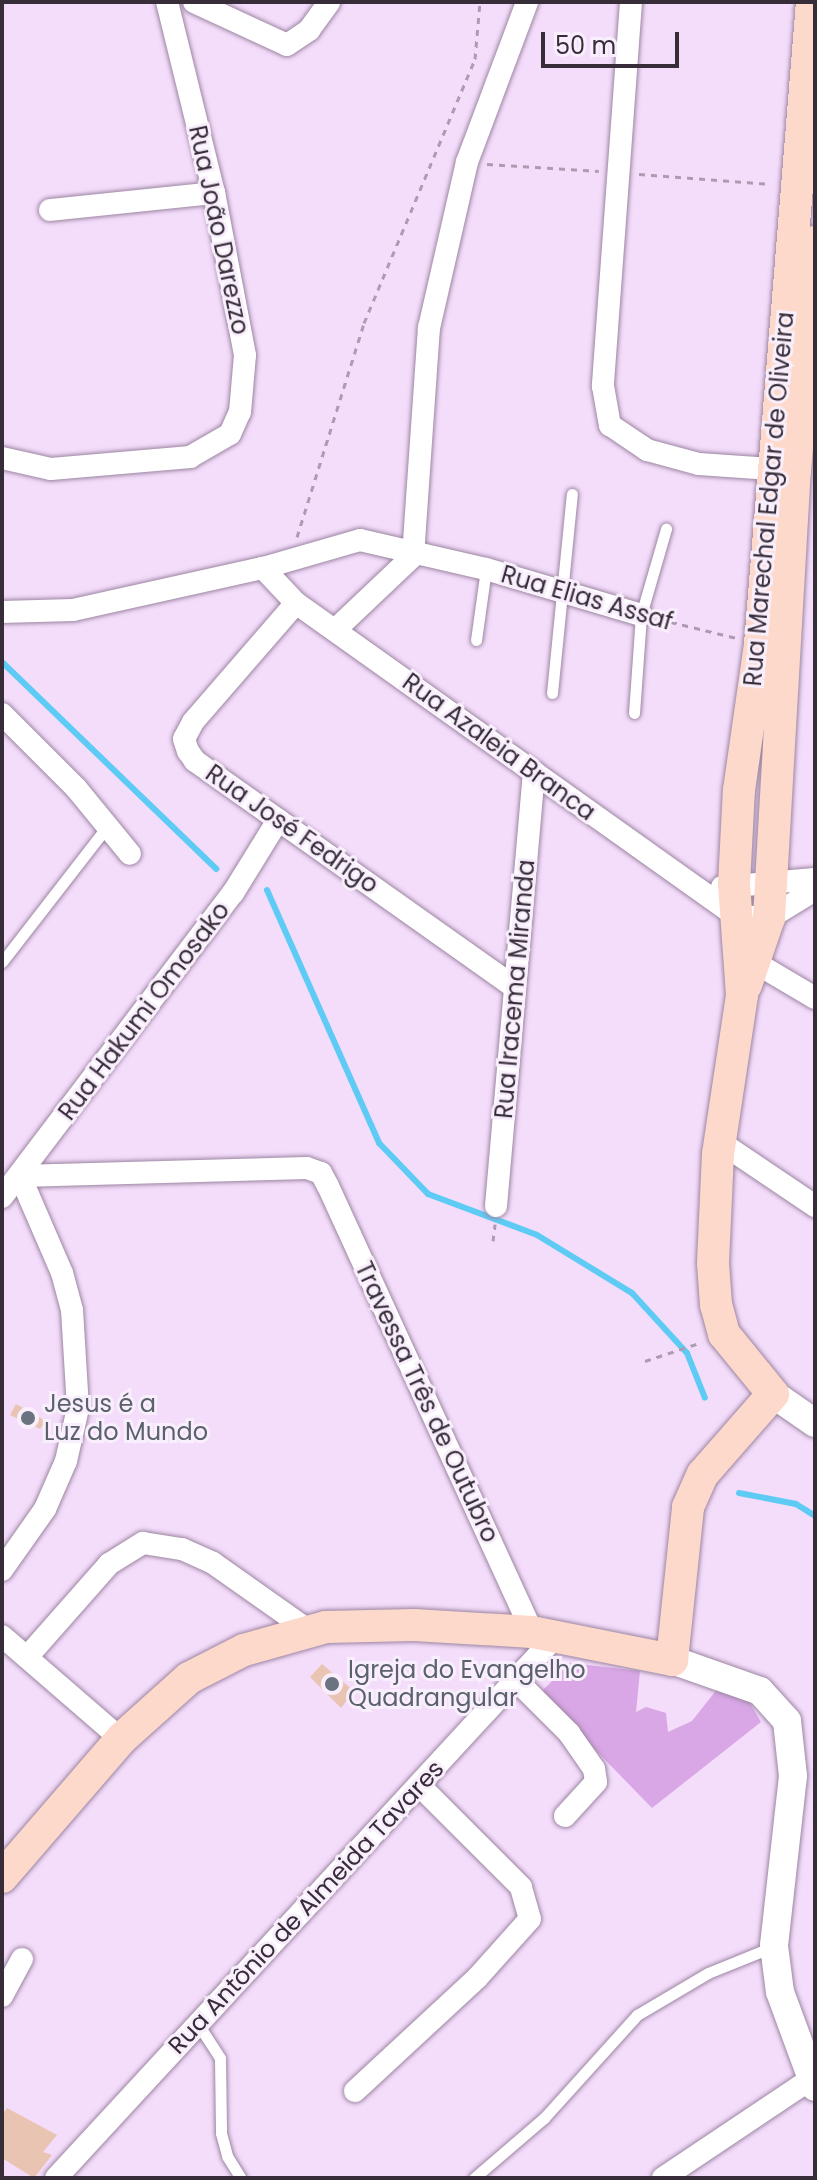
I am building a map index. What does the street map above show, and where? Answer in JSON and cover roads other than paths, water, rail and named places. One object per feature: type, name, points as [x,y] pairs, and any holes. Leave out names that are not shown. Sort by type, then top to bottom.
[{"type":"main road","name":"Rua Marechal Edgar de Oliveira","points":[[748,956],[736,916],[734,884],[744,735],[760,644],[771,469],[812,2]]},
{"type":"main road","name":"Rua Marechal Edgar de Oliveira","points":[[773,1394],[733,1351],[716,1305],[720,1142],[748,956],[769,918],[768,885],[815,242]]},
{"type":"main road","points":[[2,1877],[121,1739],[212,1663],[308,1630],[414,1625],[544,1634],[672,1660],[688,1507],[703,1474],[773,1394]]},
{"type":"street","name":"Rua João Darezzo","points":[[2,458],[51,469],[190,457],[211,449],[230,434],[240,412],[245,355],[214,193],[167,2]]},
{"type":"street","points":[[194,2],[287,45],[309,30],[329,2]]},
{"type":"street","points":[[335,630],[413,556],[429,328],[467,162],[527,2]]},
{"type":"street","points":[[631,2],[603,386],[610,425],[647,450],[699,464],[771,469]]},
{"type":"street","points":[[50,210],[214,193]]},
{"type":"street","points":[[738,467],[760,446],[776,410]]},
{"type":"street","name":"Rua Elias Assaf","points":[[2,612],[73,610],[263,568],[360,540],[413,556],[486,569],[641,615]]},
{"type":"street","name":"Rua Azaleia Branca","points":[[263,568],[296,603],[736,916]]},
{"type":"street","name":"Rua José Fedrigo","points":[[296,603],[193,722],[184,739],[195,761],[514,987]]},
{"type":"street","points":[[5,720],[130,854]]},
{"type":"street","name":"Rua Iracema Miranda","points":[[496,1206],[534,772]]},
{"type":"street","name":"Rua Hakumi Omosako","points":[[2,1197],[233,893],[278,820]]},
{"type":"street","points":[[701,891],[734,884],[768,885],[815,879]]},
{"type":"street","points":[[736,916],[769,918],[815,890]]},
{"type":"street","points":[[748,956],[815,998]]},
{"type":"street","points":[[720,1142],[815,1206]]},
{"type":"street","name":"Travessa Três de Outubro","points":[[20,1176],[307,1168],[321,1173],[544,1634]]},
{"type":"street","points":[[2,1570],[45,1509],[70,1447],[78,1408],[72,1310],[62,1273],[20,1176]]},
{"type":"street","points":[[773,1394],[815,1423]]},
{"type":"street","points":[[28,1656],[109,1564],[143,1543],[182,1549],[213,1563],[308,1630]]},
{"type":"street","name":"Rua Antônio de Almeida Tavares","points":[[56,2178],[517,1681],[544,1634]]},
{"type":"street","points":[[2,1636],[121,1739]]},
{"type":"street","points":[[663,2178],[813,2083],[780,1992],[774,1946],[793,1776],[787,1721],[760,1691],[672,1660]]},
{"type":"street","points":[[517,1681],[569,1733],[594,1769],[596,1782],[565,1816]]},
{"type":"street","points":[[355,2091],[477,1978],[530,1919],[521,1887],[420,1786]]},
{"type":"street","points":[[2,1996],[22,1959]]},
{"type":"lane","points":[[552,693],[572,494]]},
{"type":"lane","points":[[634,713],[641,615],[666,529]]},
{"type":"lane","points":[[476,640],[486,569]]},
{"type":"lane","points":[[2,962],[106,828]]},
{"type":"lane","points":[[474,2178],[544,2118],[637,2015],[708,1973],[774,1946]]},
{"type":"lane","points":[[198,2024],[220,2058],[221,2133],[227,2156],[241,2178]]},
{"type":"waterway","points":[[2,662],[216,869]]},
{"type":"waterway","points":[[267,890],[379,1143],[428,1194],[537,1235],[632,1293],[687,1353],[705,1398]]},
{"type":"waterway","points":[[739,1493],[796,1504],[815,1516]]},
{"type":"place","name":"Jesus é a Luz do Mundo","points":[[28,1418]]},
{"type":"place","name":"Igreja do Evangelho Quadrangular","points":[[332,1684]]}]
